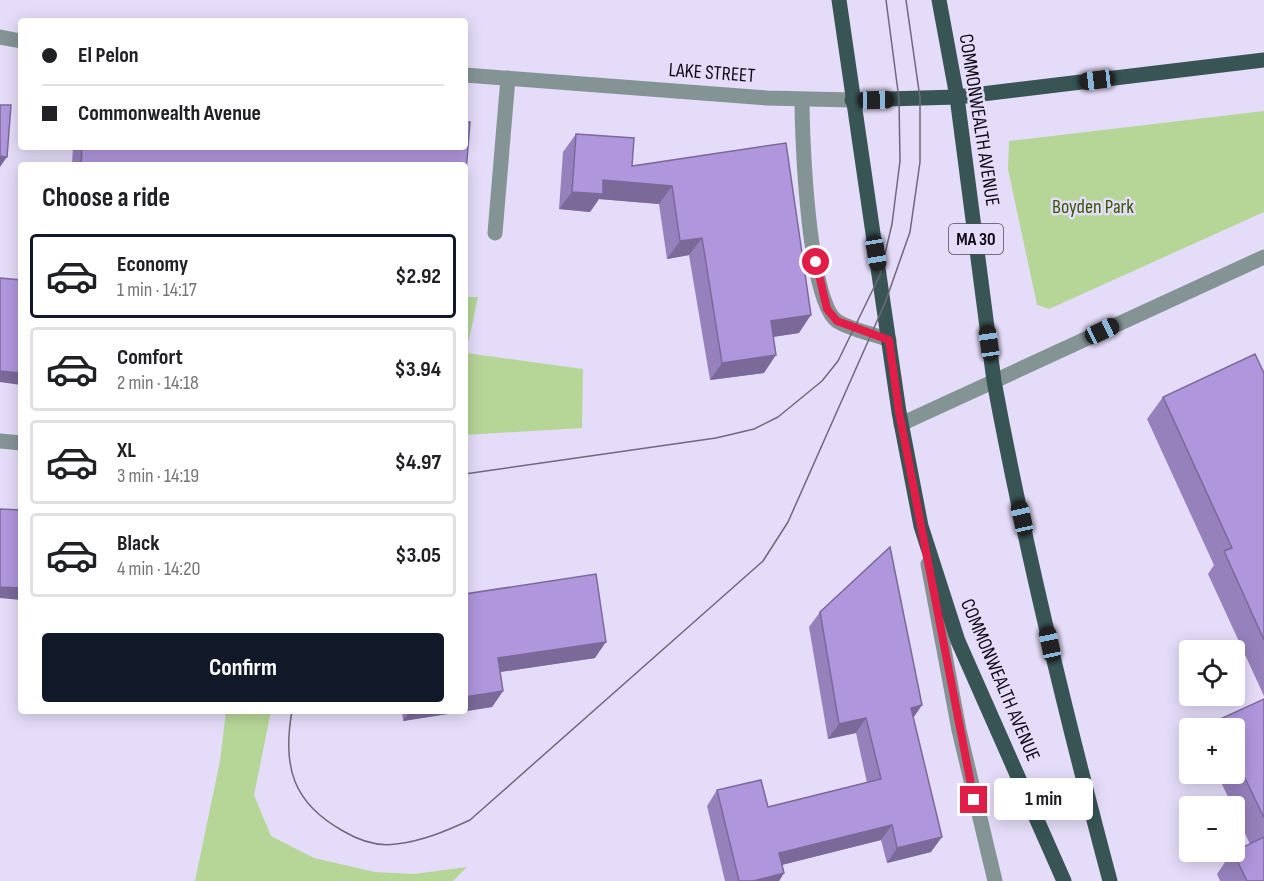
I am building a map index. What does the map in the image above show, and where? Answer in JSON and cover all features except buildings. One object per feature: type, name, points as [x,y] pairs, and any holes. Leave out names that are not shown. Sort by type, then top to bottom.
[{"type":"main road","name":"COMMONWEALTH AVENUE","points":[[839,0],[901,423],[921,526],[958,642],[1064,881]]},
{"type":"main road","name":"COMMONWEALTH AVENUE","points":[[939,0],[957,97],[994,381],[1050,644],[1110,881]]},
{"type":"main road","name":"LAKE STREET","points":[[852,100],[957,97],[1264,60]]},
{"type":"street","points":[[0,37],[18,40]]},
{"type":"street","name":"LAKE STREET","points":[[468,75],[802,100],[852,100]]},
{"type":"street","points":[[495,233],[508,78]]},
{"type":"street","points":[[802,100],[802,155],[811,239],[827,309],[837,321],[889,340]]},
{"type":"street","points":[[901,423],[1264,256]]},
{"type":"street","points":[[0,441],[18,443]]},
{"type":"street","name":"COMMONWEALTH AVENUE","points":[[921,526],[959,730],[995,881]]},
{"type":"green space","name":"Boyden Park","points":[[1264,111],[1264,212],[1049,309],[1037,305],[1008,169],[1009,141]]},
{"type":"green space","points":[[468,297],[478,297],[468,344]]},
{"type":"green space","points":[[468,353],[583,369],[582,428],[468,435]]},
{"type":"green space","points":[[226,714],[270,714],[254,795],[271,836],[314,858],[375,872],[414,874],[467,867],[453,881],[195,881],[220,761]]},
{"type":"tram line","points":[[468,474],[716,438],[754,429],[778,417],[822,381],[838,361],[880,275],[892,224],[900,161],[899,99],[886,0]]},
{"type":"tram line","points":[[292,714],[289,731],[291,766],[295,782],[313,808],[343,831],[369,842],[389,845],[425,838],[470,820],[763,561],[788,522],[885,303],[910,232],[920,162],[920,98],[906,0]]},
{"type":"route","points":[[816,262],[827,309],[837,321],[889,340],[899,412],[974,800]]}]
